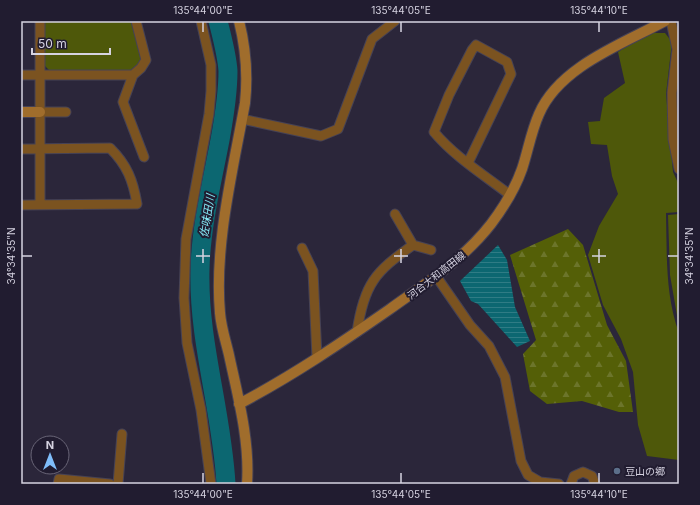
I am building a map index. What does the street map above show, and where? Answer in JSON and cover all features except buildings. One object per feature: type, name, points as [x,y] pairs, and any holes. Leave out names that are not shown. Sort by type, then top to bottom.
[{"type":"main road","points":[[239,21],[247,64],[247,80],[221,246],[219,276],[220,315],[239,404],[247,456],[247,484]]},
{"type":"main road","name":"河合大和高田線","points":[[239,404],[317,358],[357,332],[456,261],[491,223],[510,195],[521,170],[539,113],[552,93],[566,77],[590,61],[665,21]]},
{"type":"main road","points":[[21,112],[40,112]]},
{"type":"street","points":[[40,21],[40,205]]},
{"type":"street","points":[[136,21],[146,60],[142,68],[134,75],[124,102],[144,157]]},
{"type":"street","points":[[201,21],[211,65],[211,91],[209,114],[186,239],[184,298],[187,344],[201,410],[211,484]]},
{"type":"street","points":[[242,119],[321,136],[338,129],[372,39],[395,21]]},
{"type":"street","points":[[671,21],[677,49],[672,93],[673,139],[679,169]]},
{"type":"street","points":[[468,163],[511,74],[507,62],[476,45],[449,95],[434,132],[446,146],[468,163],[510,195]]},
{"type":"street","points":[[21,75],[134,75]]},
{"type":"street","points":[[40,112],[66,112]]},
{"type":"street","points":[[21,149],[110,148],[121,160],[134,182],[138,204],[21,205]]},
{"type":"street","points":[[395,214],[413,245],[431,250]]},
{"type":"street","points":[[357,332],[360,310],[370,283],[388,262],[413,245]]},
{"type":"street","points":[[302,248],[313,271],[317,358]]},
{"type":"street","points":[[436,276],[470,325],[490,346],[505,377],[521,461],[528,475],[540,482],[559,484]]},
{"type":"street","points":[[118,484],[122,434]]},
{"type":"street","points":[[571,484],[574,476],[583,472],[592,476],[595,484]]},
{"type":"street","points":[[58,484],[59,479],[110,484]]},
{"type":"green space","points":[[46,21],[131,21],[140,48],[140,62],[137,67],[131,70],[49,70],[45,66],[44,23]]},
{"type":"green space","points":[[653,33],[665,33],[672,42],[666,94],[673,172],[679,185],[679,212],[666,213],[666,243],[671,304],[679,333],[679,460],[647,456],[638,425],[633,372],[621,339],[603,305],[588,255],[599,226],[618,194],[612,176],[607,145],[591,144],[588,122],[600,121],[604,98],[625,83],[618,52],[635,41]]},
{"type":"green space","points":[[679,214],[679,327],[670,275],[668,215]]},
{"type":"green space","points":[[568,229],[583,245],[607,325],[626,361],[633,412],[619,412],[582,401],[547,404],[530,391],[523,354],[536,340],[510,255]]},
{"type":"shaded area","points":[[498,245],[507,260],[515,307],[530,341],[517,347],[478,304],[471,301],[460,281]]},
{"type":"waterway","name":"佐味田川","points":[[218,21],[228,71],[226,106],[202,237],[200,296],[206,350],[224,457],[226,484]]},
{"type":"place","name":"豆山の郷","points":[[617,471]]}]
